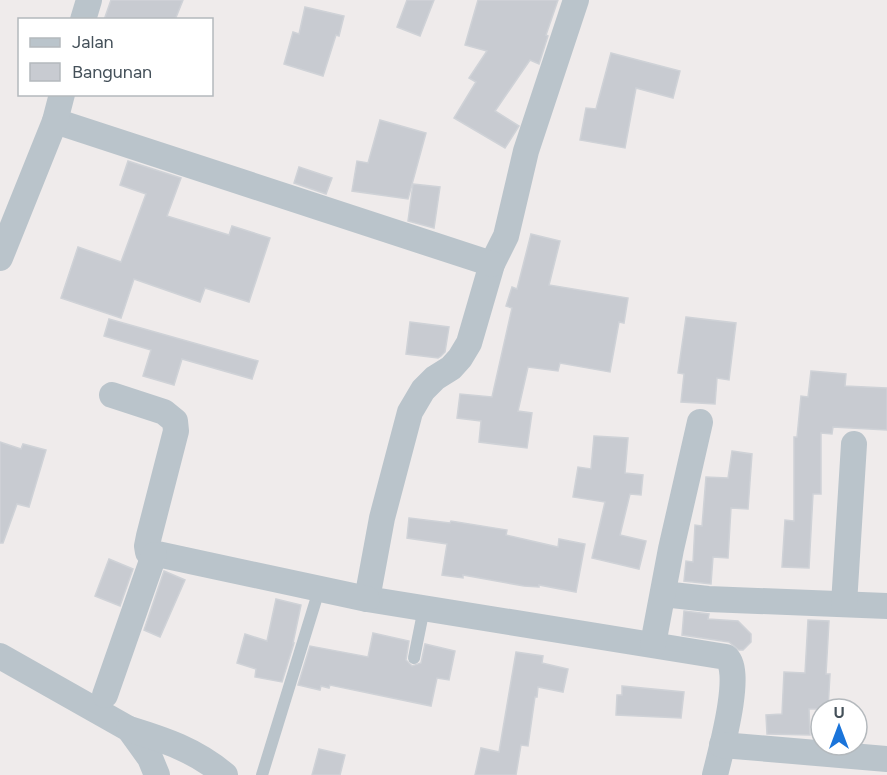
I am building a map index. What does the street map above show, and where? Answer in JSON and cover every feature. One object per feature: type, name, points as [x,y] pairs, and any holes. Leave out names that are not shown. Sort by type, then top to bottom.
[{"type":"street","points":[[84,18],[89,0]]},
{"type":"street","points":[[367,598],[381,518],[410,412],[423,390],[435,378],[451,368],[469,344],[492,264],[506,236],[526,151],[576,0]]},
{"type":"street","points":[[0,258],[56,120],[62,96]]},
{"type":"street","points":[[56,120],[492,264]]},
{"type":"street","points":[[112,395],[164,412],[175,421],[176,431],[147,546],[148,552],[319,590],[726,657],[730,660],[734,675],[716,775]]},
{"type":"street","points":[[653,644],[671,549],[700,422]]},
{"type":"street","points":[[844,604],[854,444]]},
{"type":"street","points":[[105,694],[154,555]]},
{"type":"street","points":[[663,594],[887,606]]},
{"type":"street","points":[[0,656],[129,729],[176,744],[208,761],[225,775]]},
{"type":"street","points":[[129,729],[150,758],[158,775]]},
{"type":"street","points":[[722,745],[887,759]]},
{"type":"lane","points":[[262,775],[319,590]]},
{"type":"lane","points":[[414,658],[424,608]]},
{"type":"building","points":[[111,0],[183,0],[176,18],[105,18]]},
{"type":"building","points":[[407,0],[434,0],[420,36],[397,27]]},
{"type":"building","points":[[478,0],[558,0],[539,64],[530,60],[495,111],[519,126],[505,148],[454,118],[476,82],[469,78],[487,51],[465,45]]},
{"type":"building","points":[[305,7],[344,16],[339,36],[336,35],[323,76],[284,64],[293,32],[299,34]]},
{"type":"building","points":[[611,53],[680,71],[673,98],[636,88],[625,148],[580,140],[586,108],[596,109]]},
{"type":"building","points":[[380,120],[426,133],[408,199],[352,191],[357,161],[368,163]]},
{"type":"building","points":[[128,161],[181,178],[167,216],[229,235],[232,226],[270,238],[249,302],[205,288],[200,302],[134,279],[121,318],[61,298],[78,247],[121,262],[146,194],[120,185]]},
{"type":"building","points":[[299,167],[332,178],[326,194],[294,183]]},
{"type":"building","points":[[413,184],[440,187],[434,228],[408,221]]},
{"type":"building","points":[[531,234],[560,241],[549,285],[628,298],[624,323],[619,322],[610,372],[560,363],[558,371],[528,367],[518,411],[532,413],[527,448],[479,442],[481,421],[457,418],[460,394],[492,397],[512,308],[506,306],[512,287],[517,289]]},
{"type":"building","points":[[686,317],[736,323],[729,380],[717,378],[715,404],[681,402],[684,374],[678,373]]},
{"type":"building","points":[[109,319],[258,361],[252,379],[182,359],[174,385],[143,376],[151,350],[104,336]]},
{"type":"building","points":[[410,322],[449,327],[445,352],[438,358],[406,354]]},
{"type":"building","points":[[811,371],[846,374],[845,386],[887,388],[887,430],[833,427],[832,434],[821,433],[821,494],[813,494],[809,568],[782,567],[785,520],[794,521],[794,437],[797,437],[801,396],[808,397]]},
{"type":"building","points":[[594,436],[628,438],[625,473],[643,475],[641,495],[630,494],[620,535],[646,541],[639,569],[592,558],[605,502],[573,497],[578,467],[591,469]]},
{"type":"building","points":[[0,442],[21,449],[23,444],[46,450],[29,507],[17,504],[3,543],[0,543]]},
{"type":"building","points":[[732,451],[752,454],[748,509],[731,508],[728,558],[713,557],[711,584],[684,581],[686,561],[693,562],[695,525],[702,526],[706,477],[728,478]]},
{"type":"building","points":[[409,518],[450,523],[451,521],[507,530],[506,535],[558,547],[559,539],[585,544],[576,592],[539,585],[539,587],[524,586],[463,575],[463,578],[442,575],[447,544],[407,538]]},
{"type":"building","points":[[109,559],[133,569],[120,606],[95,596]]},
{"type":"building","points":[[164,571],[185,580],[160,637],[144,630]]},
{"type":"building","points":[[276,599],[301,605],[294,643],[282,682],[255,677],[256,669],[237,663],[245,634],[267,641]]},
{"type":"building","points":[[684,611],[709,614],[708,619],[738,621],[751,634],[751,642],[743,650],[739,650],[729,642],[682,635]]},
{"type":"building","points":[[808,620],[829,621],[826,674],[830,674],[829,697],[809,697],[809,735],[767,734],[766,715],[782,714],[784,672],[805,673]]},
{"type":"building","points":[[373,633],[409,641],[406,660],[412,666],[421,663],[425,644],[455,651],[449,680],[437,678],[431,706],[330,685],[329,688],[321,686],[320,690],[298,685],[310,646],[368,657]]},
{"type":"building","points":[[516,652],[543,656],[542,663],[568,669],[563,692],[538,687],[528,746],[521,745],[516,775],[475,775],[481,748],[499,752]]},
{"type":"building","points":[[622,686],[684,692],[681,718],[616,715],[617,695],[622,695]]},
{"type":"building","points":[[319,749],[345,755],[340,775],[312,775]]}]
